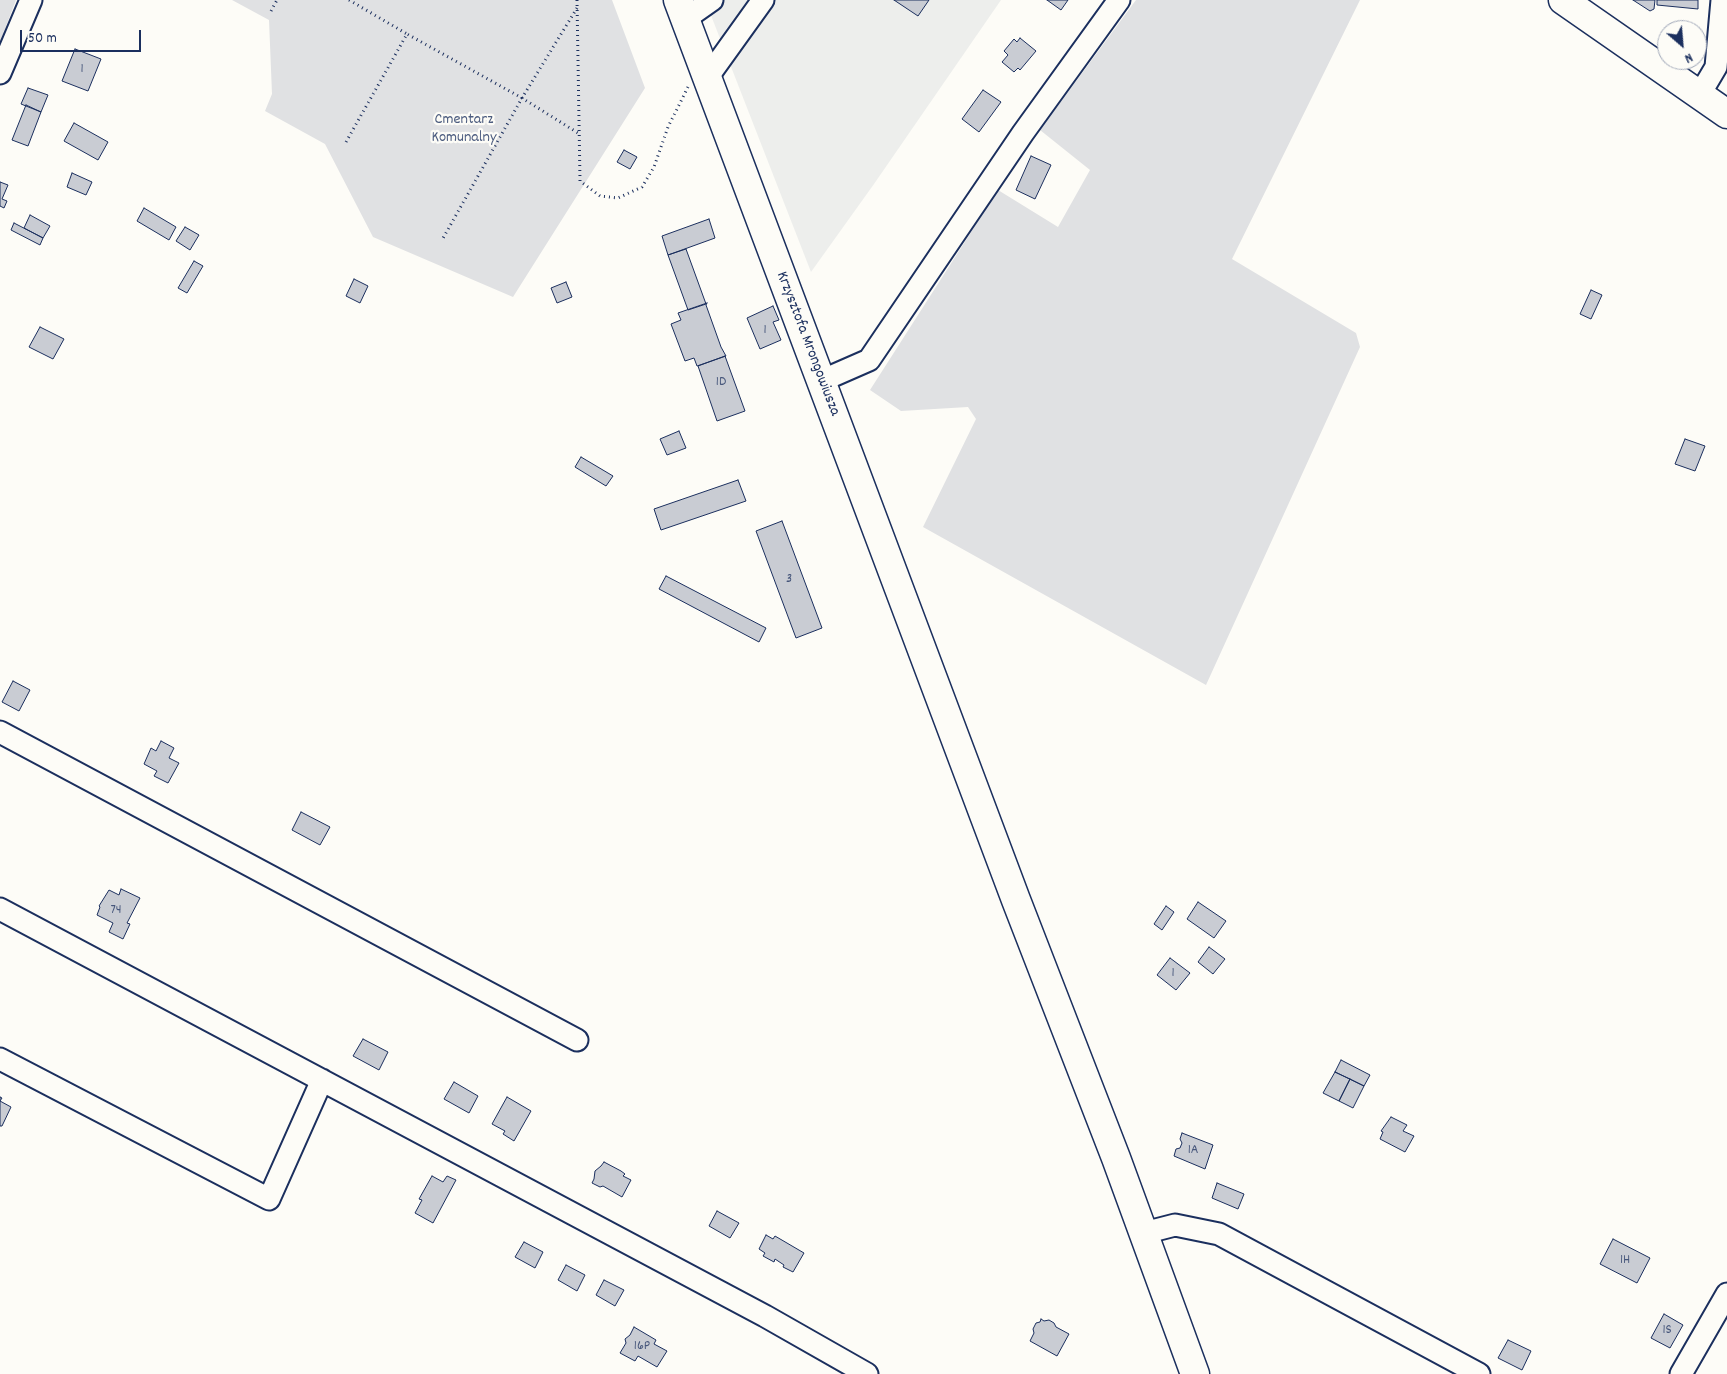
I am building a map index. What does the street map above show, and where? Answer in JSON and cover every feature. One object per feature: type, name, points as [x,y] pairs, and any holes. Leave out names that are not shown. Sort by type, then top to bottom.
[{"type":"main road","points":[[1563,0],[1727,114]]},
{"type":"main road","name":"Krzysztofa Mrongowiusza","points":[[682,10],[936,688],[1144,1233],[1195,1374]]},
{"type":"street","points":[[0,73],[31,0]]},
{"type":"street","points":[[682,10],[712,0]]},
{"type":"street","points":[[705,73],[763,0]]},
{"type":"street","points":[[821,381],[869,360],[1023,133],[1119,0]]},
{"type":"street","points":[[1700,94],[1716,66],[1722,0]]},
{"type":"street","points":[[0,732],[577,1040]]},
{"type":"street","points":[[0,909],[765,1316],[867,1374]]},
{"type":"street","points":[[0,1059],[269,1199],[322,1080]]},
{"type":"street","points":[[1144,1233],[1175,1225],[1219,1234],[1480,1374]]},
{"type":"street","points":[[1681,1374],[1727,1294]]},
{"type":"path","points":[[271,11],[277,0]]},
{"type":"path","points":[[349,0],[522,98],[578,133]]},
{"type":"path","points":[[577,0],[580,181],[600,196],[618,198],[642,188],[654,167],[668,126],[694,76],[705,73]]},
{"type":"path","points":[[442,240],[522,98],[578,8]]},
{"type":"path","points":[[346,142],[407,34]]},
{"type":"shaded area","points":[[705,0],[1001,0],[811,272]]},
{"type":"green space","points":[[0,0],[16,0],[0,42]]},
{"type":"green space","name":"Cmentarz Komunalny","points":[[232,0],[612,0],[645,88],[513,297],[373,237],[325,144],[265,111],[272,94],[269,20]]},
{"type":"green space","points":[[1136,0],[1360,0],[1232,259],[1356,333],[1360,347],[1206,685],[923,527],[976,419],[968,407],[901,411],[870,390],[998,190],[1058,227],[1090,170],[1040,130]]},
{"type":"building","points":[[894,0],[929,0],[918,16]]},
{"type":"building","points":[[1047,0],[1068,0],[1061,10]]},
{"type":"building","points":[[1633,0],[1655,0],[1654,9],[1650,11]]},
{"type":"building","points":[[1657,0],[1698,0],[1698,9],[1657,5]]},
{"type":"building","points":[[1020,38],[1036,51],[1020,70],[1018,68],[1014,72],[1002,62],[1008,55],[1004,51],[1014,39],[1017,42]]},
{"type":"building","points":[[75,49],[101,59],[88,91],[62,81]]},
{"type":"building","points":[[28,88],[48,95],[41,112],[21,104]]},
{"type":"building","points":[[983,90],[1001,102],[979,132],[962,119]]},
{"type":"building","points":[[26,105],[41,112],[28,146],[12,140]]},
{"type":"building","points":[[74,123],[108,142],[98,160],[64,141]]},
{"type":"building","points":[[624,150],[637,157],[630,169],[617,162]]},
{"type":"building","points":[[1031,156],[1051,165],[1035,199],[1016,190]]},
{"type":"building","points":[[72,173],[92,182],[86,195],[67,187]]},
{"type":"building","points":[[0,182],[8,185],[2,199],[7,201],[4,208],[0,206]]},
{"type":"building","points":[[144,208],[176,227],[169,240],[137,221]]},
{"type":"building","points":[[30,215],[50,226],[43,238],[24,228]]},
{"type":"building","points":[[709,219],[715,238],[668,255],[662,236]]},
{"type":"building","points":[[14,223],[43,238],[40,245],[11,230]]},
{"type":"building","points":[[185,227],[199,235],[190,250],[176,241]]},
{"type":"building","points":[[686,249],[706,304],[688,310],[668,255]]},
{"type":"building","points":[[194,261],[203,266],[187,293],[178,288]]},
{"type":"building","points":[[354,279],[368,286],[360,303],[346,296]]},
{"type":"building","points":[[566,282],[572,297],[557,303],[551,288]]},
{"type":"building","points":[[1591,290],[1602,295],[1591,319],[1580,314]]},
{"type":"building","points":[[707,303],[706,305],[721,347],[726,356],[697,366],[694,358],[685,361],[671,324],[681,320],[678,313]]},
{"type":"building","points":[[773,306],[779,320],[773,322],[781,340],[760,349],[747,318]]},
{"type":"building","points":[[40,327],[64,339],[53,359],[29,347]]},
{"type":"building","points":[[725,356],[745,411],[717,421],[698,366]]},
{"type":"building","points":[[679,431],[686,448],[667,455],[660,439]]},
{"type":"building","points":[[1685,439],[1705,446],[1695,471],[1675,464]]},
{"type":"building","points":[[581,457],[613,476],[606,486],[575,467]]},
{"type":"building","points":[[738,480],[746,501],[661,530],[654,509]]},
{"type":"building","points":[[782,521],[822,628],[796,638],[756,531]]},
{"type":"building","points":[[666,576],[766,628],[759,642],[659,589]]},
{"type":"building","points":[[13,681],[30,690],[19,711],[2,702]]},
{"type":"building","points":[[161,741],[174,748],[169,758],[179,763],[168,783],[154,776],[157,771],[144,764],[151,748],[156,751]]},
{"type":"building","points":[[301,812],[330,827],[320,845],[292,830]]},
{"type":"building","points":[[121,889],[140,898],[127,923],[130,924],[123,939],[109,932],[113,923],[97,915],[99,906],[109,890],[119,895]]},
{"type":"building","points":[[1198,902],[1226,921],[1214,938],[1187,919]]},
{"type":"building","points":[[1166,906],[1174,912],[1162,930],[1154,924]]},
{"type":"building","points":[[1209,947],[1225,959],[1213,974],[1198,962]]},
{"type":"building","points":[[1170,958],[1190,973],[1176,990],[1157,975]]},
{"type":"building","points":[[363,1039],[388,1052],[379,1070],[353,1056]]},
{"type":"building","points":[[1341,1060],[1370,1075],[1364,1086],[1335,1072]]},
{"type":"building","points":[[1335,1072],[1350,1079],[1339,1101],[1323,1093]]},
{"type":"building","points":[[1350,1079],[1364,1086],[1353,1108],[1339,1101]]},
{"type":"building","points":[[454,1082],[478,1096],[469,1113],[444,1099]]},
{"type":"building","points":[[507,1097],[531,1111],[514,1141],[503,1134],[505,1131],[492,1124]]},
{"type":"building","points":[[0,1101],[11,1107],[2,1126],[0,1126]]},
{"type":"building","points":[[1391,1117],[1407,1125],[1403,1131],[1414,1136],[1405,1152],[1380,1139],[1383,1132],[1381,1131]]},
{"type":"building","points":[[1182,1133],[1213,1145],[1205,1169],[1174,1156],[1176,1149],[1180,1148],[1182,1143],[1180,1139]]},
{"type":"building","points":[[604,1162],[621,1171],[625,1174],[623,1176],[631,1180],[622,1197],[603,1186],[600,1187],[592,1183],[595,1171]]},
{"type":"building","points":[[432,1176],[443,1182],[447,1176],[456,1180],[433,1223],[415,1213],[422,1200],[419,1199]]},
{"type":"building","points":[[1217,1183],[1244,1194],[1238,1209],[1212,1198]]},
{"type":"building","points":[[717,1211],[739,1223],[730,1238],[709,1226]]},
{"type":"building","points":[[766,1235],[773,1239],[775,1236],[804,1253],[793,1272],[783,1267],[784,1265],[775,1259],[774,1262],[763,1256],[765,1253],[759,1249]]},
{"type":"building","points":[[1613,1239],[1650,1258],[1637,1283],[1600,1264]]},
{"type":"building","points":[[524,1242],[543,1252],[535,1268],[515,1257]]},
{"type":"building","points":[[566,1265],[585,1275],[577,1291],[558,1280]]},
{"type":"building","points":[[604,1280],[624,1290],[615,1306],[596,1295]]},
{"type":"building","points":[[1664,1314],[1683,1325],[1670,1348],[1651,1338]]},
{"type":"building","points":[[1041,1319],[1044,1321],[1049,1320],[1056,1327],[1069,1334],[1057,1356],[1030,1341],[1036,1323],[1040,1322]]},
{"type":"building","points":[[634,1327],[656,1340],[654,1344],[667,1351],[657,1367],[638,1356],[635,1361],[620,1353],[626,1343],[625,1339],[630,1335]]},
{"type":"building","points":[[1508,1340],[1531,1351],[1522,1370],[1498,1358]]}]
